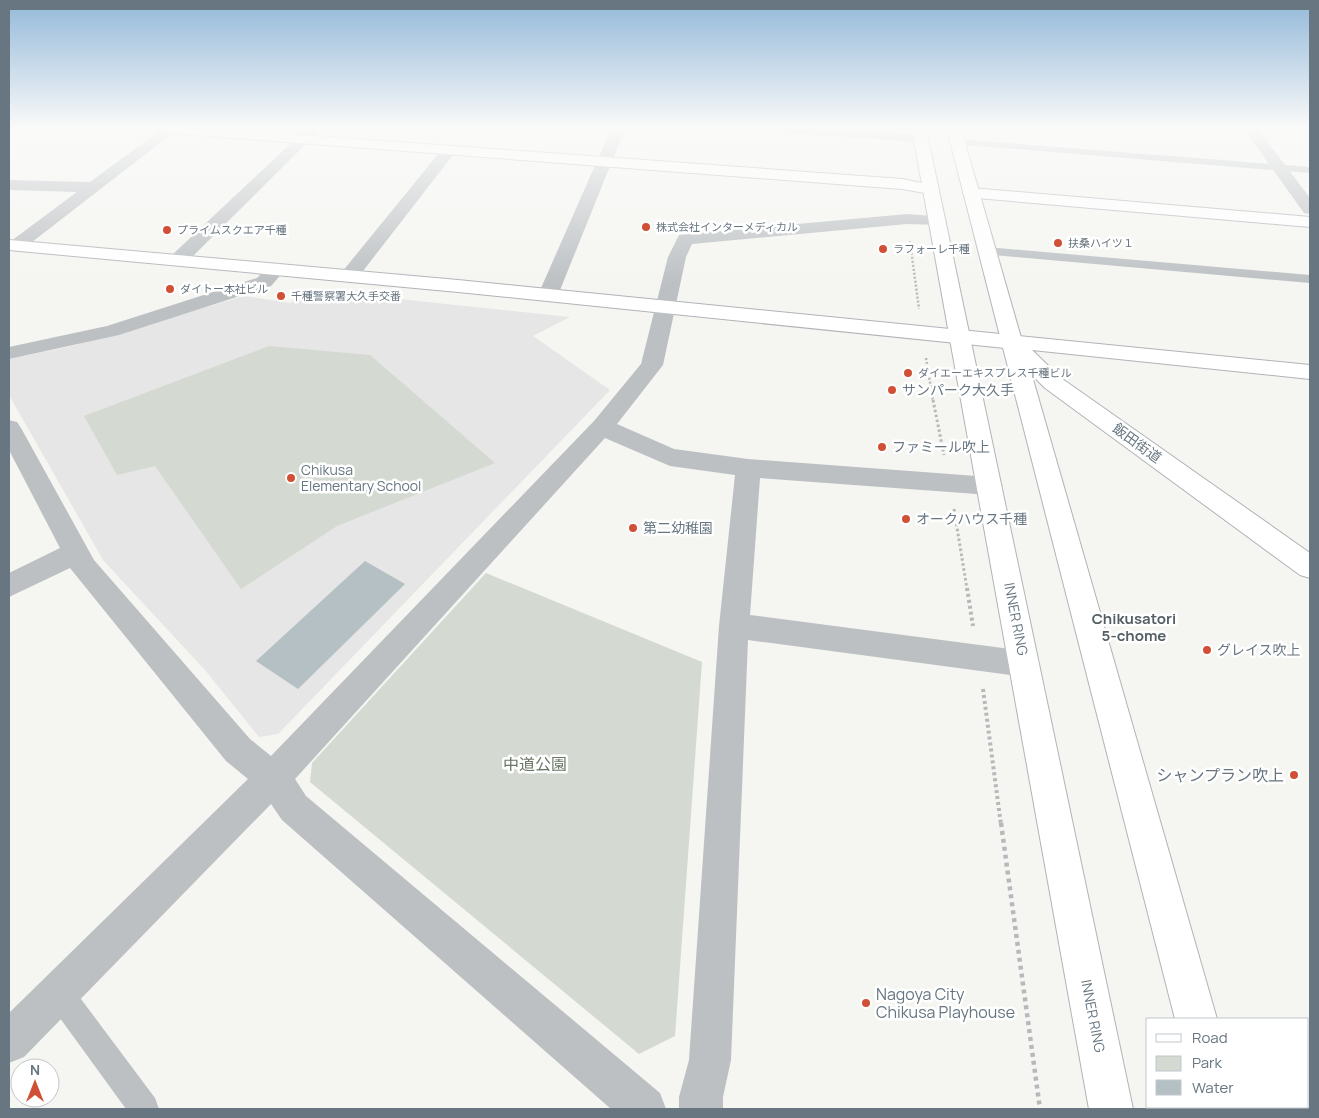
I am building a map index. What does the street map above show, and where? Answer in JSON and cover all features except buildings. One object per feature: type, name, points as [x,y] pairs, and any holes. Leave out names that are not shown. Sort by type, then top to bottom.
[{"type":"street","points":[[35,181],[40,184]]},
{"type":"street","points":[[13,245],[100,181]]},
{"type":"street","points":[[178,260],[259,181]]},
{"type":"street","points":[[349,276],[424,181]]},
{"type":"street","points":[[548,296],[596,181]]},
{"type":"street","points":[[864,181],[902,184],[931,189]]},
{"type":"street","name":"INNER RING","points":[[929,181],[1111,1109]]},
{"type":"street","points":[[968,181],[1196,1018]]},
{"type":"street","points":[[1290,181],[1310,209]]},
{"type":"street","points":[[9,185],[40,184],[92,187]]},
{"type":"street","points":[[971,193],[1310,222]]},
{"type":"street","points":[[9,1042],[272,778],[602,427],[652,365],[677,257],[685,239],[907,219],[938,221]]},
{"type":"street","points":[[13,245],[666,307],[1310,372]]},
{"type":"street","points":[[9,353],[112,331],[264,282],[277,269]]},
{"type":"street","name":"飯田街道","points":[[1010,341],[1053,384],[1310,567]]},
{"type":"street","points":[[602,427],[670,457],[748,468],[990,486]]},
{"type":"street","points":[[10,434],[84,568],[238,750],[272,778],[294,808],[644,1109]]},
{"type":"street","points":[[701,1109],[701,1097],[710,1060],[734,626],[748,468]]},
{"type":"street","points":[[9,586],[75,553]]},
{"type":"street","points":[[734,626],[1025,664]]},
{"type":"lane","points":[[986,251],[1310,279]]},
{"type":"lane","points":[[58,994],[144,1109]]},
{"type":"path","points":[[909,234],[919,310]]},
{"type":"path","points":[[925,353],[938,431],[946,462]]},
{"type":"path","points":[[953,504],[974,635]]},
{"type":"path","points":[[982,679],[1040,1109]]},
{"type":"shaded area","name":"Chikusa Elementary School","points":[[304,289],[570,317],[533,336],[610,390],[278,734],[259,737],[205,670],[103,560],[9,395],[9,359],[72,346],[244,296],[291,303]]},
{"type":"green space","points":[[269,346],[370,355],[495,463],[337,526],[241,589],[155,466],[117,475],[84,416]]},
{"type":"green space","name":"中道公園","points":[[486,573],[702,662],[675,1036],[639,1054],[310,782],[312,763]]},
{"type":"water","points":[[365,561],[405,584],[298,689],[256,661]]},
{"type":"place","name":"株式会社インターメディカル","points":[[646,227]]},
{"type":"place","name":"プライムスクエア千種","points":[[167,230]]},
{"type":"place","name":"扶桑ハイツ１","points":[[1058,243]]},
{"type":"place","name":"ラフォーレ千種","points":[[883,249]]},
{"type":"place","name":"ダイトー本社ビル","points":[[170,289]]},
{"type":"place","name":"千種警察署大久手交番","points":[[281,296]]},
{"type":"place","name":"ダイエーエキスプレス千種ビル","points":[[908,373]]},
{"type":"place","name":"サンパーク大久手","points":[[892,390]]},
{"type":"place","name":"ファミール吹上","points":[[882,447]]},
{"type":"place","name":"Chikusa Elementary School","points":[[291,478]]},
{"type":"place","name":"オークハウス千種","points":[[906,519]]},
{"type":"place","name":"第二幼稚園","points":[[633,528]]},
{"type":"place","name":"グレイス吹上","points":[[1207,650]]},
{"type":"place","name":"シャンプラン吹上","points":[[1294,775]]},
{"type":"place","name":"Nagoya City Chikusa Playhouse","points":[[866,1003]]},
{"type":"district","name":"Chikusatori 5-chome","points":[[1134,628]]}]
